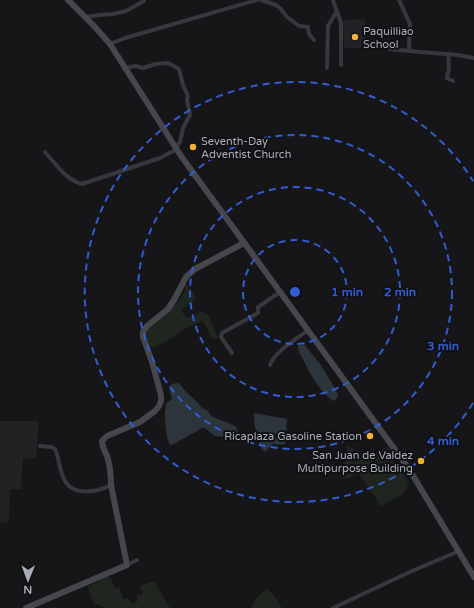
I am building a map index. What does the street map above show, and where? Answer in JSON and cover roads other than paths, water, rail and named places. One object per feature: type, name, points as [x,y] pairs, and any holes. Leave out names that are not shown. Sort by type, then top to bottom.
[{"type":"main road","points":[[68,0],[110,44],[176,148],[409,469],[474,577]]},
{"type":"main road","points":[[26,608],[126,565],[111,485],[110,467],[102,445],[103,439],[140,422],[155,411],[161,401],[161,395],[155,372],[142,338],[143,330],[168,309],[188,274],[244,243]]},
{"type":"street","points":[[110,44],[138,34],[257,0]]},
{"type":"street","points":[[261,0],[276,5],[287,17],[299,26],[308,27],[309,34],[314,40]]},
{"type":"street","points":[[333,0],[341,23],[341,65]]},
{"type":"street","points":[[399,0],[410,24],[409,51]]},
{"type":"street","points":[[86,18],[126,11],[144,1]]},
{"type":"street","points":[[327,68],[328,26],[337,11]]},
{"type":"street","points":[[390,48],[474,58]]},
{"type":"street","points":[[448,54],[449,68],[447,78],[453,81]]},
{"type":"street","points":[[45,152],[68,177],[76,183],[82,184],[160,158],[176,148],[180,142],[183,128],[190,115],[187,100],[188,96],[183,85],[179,69],[168,63],[156,64],[143,68],[136,66],[125,68]]},
{"type":"street","points":[[232,353],[221,337],[222,333],[258,313],[258,307],[280,292]]},
{"type":"street","points":[[270,365],[276,354],[308,330]]},
{"type":"street","points":[[40,446],[52,447],[55,449],[64,480],[70,486],[89,491],[99,490],[111,485]]},
{"type":"street","points":[[333,608],[458,551]]},
{"type":"street","points":[[126,565],[137,560]]},
{"type":"place","name":"Paquilliao School","points":[[355,37]]},
{"type":"place","name":"Seventh-Day Adventist Church","points":[[193,147]]},
{"type":"place","name":"Ricaplaza Gasoline Station","points":[[370,436]]},
{"type":"place","name":"San Juan de Valdez Multipurpose Building","points":[[421,461]]}]
